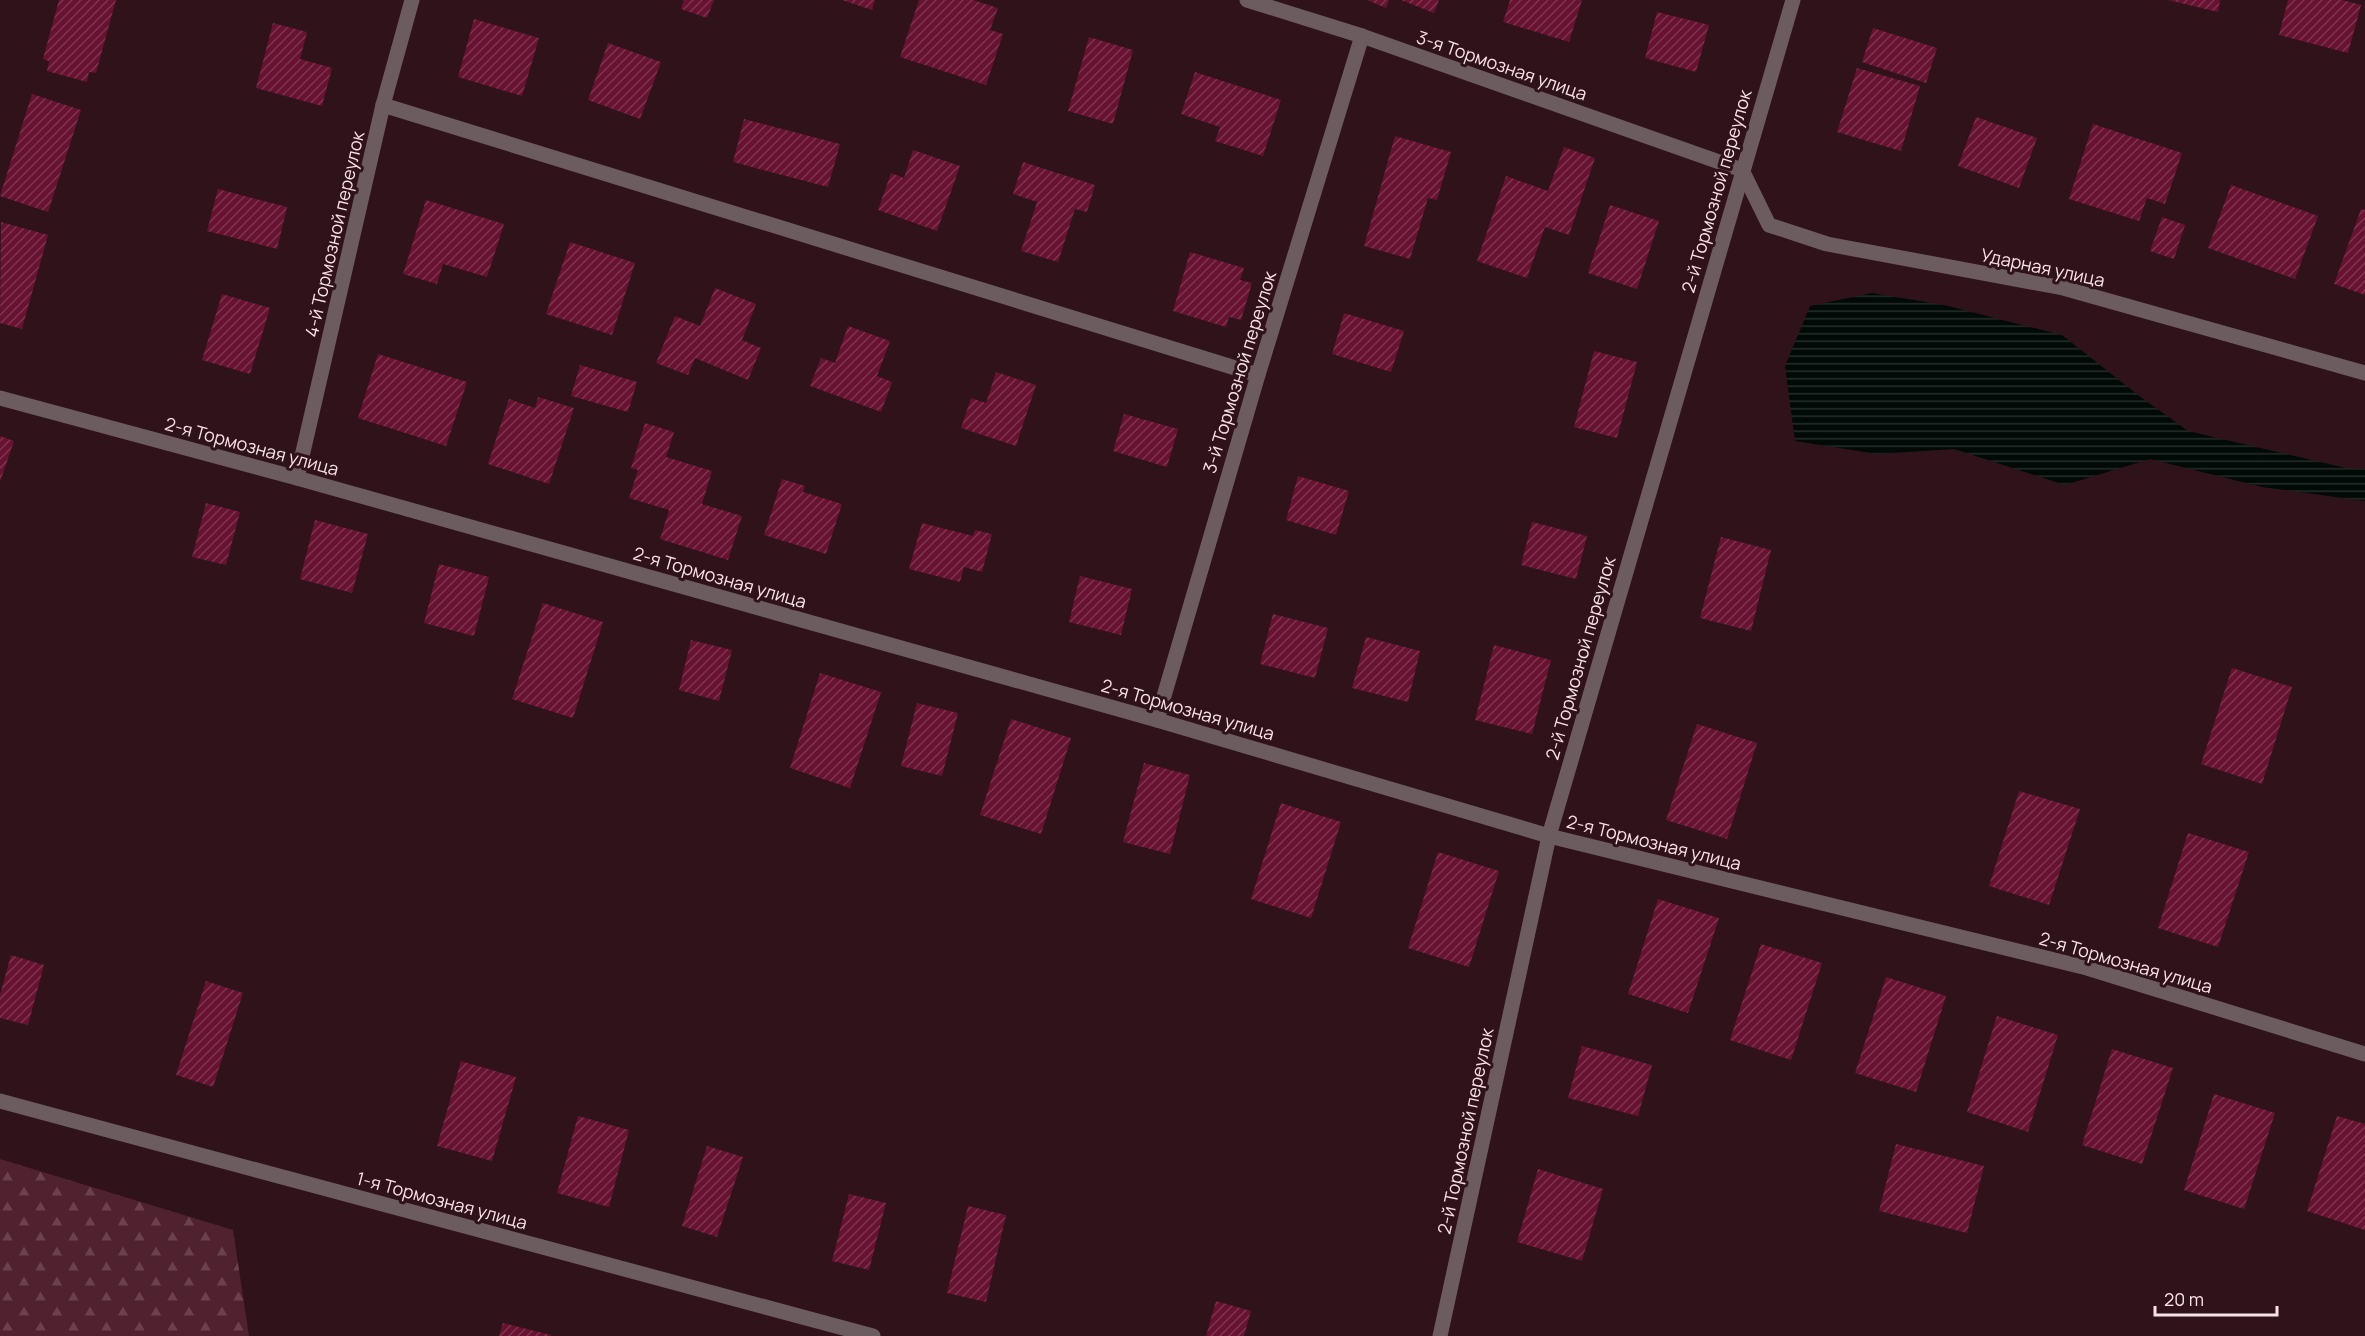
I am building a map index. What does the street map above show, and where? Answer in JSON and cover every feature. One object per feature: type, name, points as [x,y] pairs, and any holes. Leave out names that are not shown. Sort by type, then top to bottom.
[{"type":"street","name":"4-й Тормозной переулок","points":[[297,478],[383,105],[412,0]]},
{"type":"street","name":"3-я Тормозная улица","points":[[1247,0],[1362,36],[1742,171]]},
{"type":"street","name":"2-й Тормозной переулок","points":[[1440,1336],[1549,836],[1793,0]]},
{"type":"street","name":"3-й Тормозной переулок","points":[[1157,720],[1258,375],[1362,36]]},
{"type":"street","points":[[383,105],[1258,375]]},
{"type":"street","name":"Ударная улица","points":[[1742,171],[1769,225],[1827,244],[2063,288],[2365,373]]},
{"type":"street","name":"2-я Тормозная улица","points":[[0,398],[297,478],[1157,720],[1549,836],[2087,968],[2365,1054]]},
{"type":"street","name":"1-я Тормозная улица","points":[[0,1101],[873,1336]]},
{"type":"green space","points":[[0,1159],[233,1230],[249,1336],[0,1336]]},
{"type":"shaded area","points":[[1872,293],[1944,305],[2062,335],[2188,431],[2346,468],[2365,469],[2365,501],[2262,487],[2150,459],[2065,485],[1954,449],[1877,454],[1795,441],[1785,366],[1810,306]]},
{"type":"building","points":[[59,0],[116,0],[96,73],[89,72],[87,82],[47,71],[49,61],[43,59]]},
{"type":"building","points":[[684,0],[714,0],[707,18],[681,9]]},
{"type":"building","points":[[842,0],[875,0],[872,10]]},
{"type":"building","points":[[919,0],[973,0],[998,8],[990,30],[1003,34],[986,85],[900,57]]},
{"type":"building","points":[[1367,0],[1389,0],[1386,8]]},
{"type":"building","points":[[1401,0],[1439,0],[1434,13]]},
{"type":"building","points":[[1510,0],[1582,0],[1569,42],[1503,22]]},
{"type":"building","points":[[2168,0],[2220,0],[2218,12]]},
{"type":"building","points":[[2288,0],[2342,0],[2361,5],[2348,53],[2279,35]]},
{"type":"building","points":[[1657,12],[1709,25],[1696,72],[1645,58]]},
{"type":"building","points":[[474,19],[539,38],[522,96],[458,77]]},
{"type":"building","points":[[273,23],[307,32],[300,59],[332,68],[322,106],[256,88]]},
{"type":"building","points":[[1873,28],[1937,48],[1926,83],[1862,62]]},
{"type":"building","points":[[1089,37],[1133,50],[1113,124],[1068,111]]},
{"type":"building","points":[[608,43],[661,62],[640,119],[588,100]]},
{"type":"building","points":[[1857,68],[1920,86],[1901,151],[1837,132]]},
{"type":"building","points":[[1195,72],[1281,100],[1263,156],[1215,141],[1220,127],[1181,114]]},
{"type":"building","points":[[32,94],[81,110],[48,212],[0,196]]},
{"type":"building","points":[[1976,117],[2037,138],[2019,188],[1958,166]]},
{"type":"building","points":[[744,119],[840,144],[828,187],[733,162]]},
{"type":"building","points":[[2093,124],[2182,153],[2165,204],[2147,198],[2139,221],[2069,199]]},
{"type":"building","points":[[1395,136],[1451,152],[1437,200],[1428,198],[1410,259],[1364,246]]},
{"type":"building","points":[[1564,147],[1595,158],[1569,235],[1545,227],[1527,278],[1477,261],[1506,176],[1548,191]]},
{"type":"building","points":[[913,150],[960,166],[937,231],[878,210],[891,173],[904,178]]},
{"type":"building","points":[[1023,162],[1095,185],[1087,212],[1075,209],[1058,262],[1021,251],[1037,202],[1013,194]]},
{"type":"building","points":[[2231,185],[2318,216],[2295,279],[2208,248]]},
{"type":"building","points":[[218,189],[287,207],[277,249],[207,231]]},
{"type":"building","points":[[426,200],[504,224],[487,277],[443,264],[437,284],[403,274]]},
{"type":"building","points":[[1610,205],[1659,221],[1637,289],[1588,273]]},
{"type":"building","points":[[2361,209],[2365,210],[2365,295],[2334,284]]},
{"type":"building","points":[[2162,217],[2185,225],[2174,259],[2150,251]]},
{"type":"building","points":[[1,222],[48,235],[22,329],[0,323]]},
{"type":"building","points":[[570,242],[635,263],[612,335],[546,314]]},
{"type":"building","points":[[1190,252],[1244,268],[1240,280],[1252,283],[1241,320],[1229,317],[1226,327],[1173,311]]},
{"type":"building","points":[[715,288],[756,304],[742,340],[761,348],[748,380],[695,358],[688,375],[656,363],[675,316],[700,326]]},
{"type":"building","points":[[222,294],[270,308],[250,374],[202,360]]},
{"type":"building","points":[[1344,313],[1404,331],[1391,372],[1332,354]]},
{"type":"building","points":[[848,326],[890,341],[877,376],[892,382],[881,412],[810,386],[821,358],[835,363]]},
{"type":"building","points":[[1594,351],[1637,362],[1617,438],[1574,427]]},
{"type":"building","points":[[378,354],[467,382],[446,446],[358,418]]},
{"type":"building","points":[[580,365],[637,382],[628,412],[571,396]]},
{"type":"building","points":[[996,372],[1036,385],[1016,446],[961,428],[971,398],[986,403]]},
{"type":"building","points":[[538,397],[574,408],[549,484],[488,464],[509,399],[535,408]]},
{"type":"building","points":[[1124,414],[1178,429],[1167,467],[1113,451]]},
{"type":"building","points":[[645,423],[674,432],[666,457],[712,471],[702,504],[742,516],[728,560],[660,539],[669,510],[629,498],[638,470],[631,468]]},
{"type":"building","points":[[0,436],[14,441],[0,482]]},
{"type":"building","points":[[1298,476],[1349,491],[1336,535],[1286,520]]},
{"type":"building","points":[[782,479],[805,486],[803,492],[842,504],[826,554],[764,535]]},
{"type":"building","points":[[206,503],[240,512],[226,565],[192,557]]},
{"type":"building","points":[[315,520],[368,534],[352,593],[300,579]]},
{"type":"building","points":[[1532,522],[1587,536],[1576,579],[1521,565]]},
{"type":"building","points":[[922,523],[973,536],[975,530],[992,534],[982,572],[964,567],[960,582],[909,569]]},
{"type":"building","points":[[1721,537],[1771,550],[1751,631],[1700,618]]},
{"type":"building","points":[[439,564],[489,577],[474,636],[424,623]]},
{"type":"building","points":[[1080,576],[1132,589],[1121,635],[1069,622]]},
{"type":"building","points":[[543,603],[603,622],[573,718],[512,699]]},
{"type":"building","points":[[1273,614],[1328,628],[1315,678],[1260,664]]},
{"type":"building","points":[[1366,637],[1420,651],[1408,702],[1352,688]]},
{"type":"building","points":[[691,640],[732,650],[719,701],[679,690]]},
{"type":"building","points":[[1494,645],[1551,660],[1532,734],[1475,720]]},
{"type":"building","points":[[2232,668],[2292,687],[2262,784],[2201,764]]},
{"type":"building","points":[[820,673],[881,692],[850,788],[790,768]]},
{"type":"building","points":[[917,703],[958,713],[942,776],[901,766]]},
{"type":"building","points":[[1011,719],[1071,738],[1041,834],[980,815]]},
{"type":"building","points":[[1697,724],[1757,743],[1727,839],[1666,820]]},
{"type":"building","points":[[1144,763],[1190,775],[1170,854],[1123,842]]},
{"type":"building","points":[[2019,791],[2080,809],[2049,905],[1989,886]]},
{"type":"building","points":[[1281,803],[1341,822],[1311,918],[1251,899]]},
{"type":"building","points":[[2188,833],[2249,852],[2218,947],[2158,928]]},
{"type":"building","points":[[1438,852],[1499,871],[1469,967],[1408,948]]},
{"type":"building","points":[[1658,899],[1719,918],[1688,1013],[1628,994]]},
{"type":"building","points":[[1761,944],[1822,963],[1791,1060],[1730,1040]]},
{"type":"building","points":[[11,955],[44,965],[28,1025],[0,1018],[0,995]]},
{"type":"building","points":[[1886,977],[1946,996],[1916,1092],[1855,1073]]},
{"type":"building","points":[[206,981],[243,993],[213,1087],[176,1075]]},
{"type":"building","points":[[1997,1016],[2058,1035],[2028,1132],[1967,1112]]},
{"type":"building","points":[[1582,1046],[1652,1065],[1638,1116],[1568,1098]]},
{"type":"building","points":[[2112,1049],[2173,1068],[2142,1164],[2082,1145]]},
{"type":"building","points":[[461,1061],[516,1077],[492,1161],[437,1146]]},
{"type":"building","points":[[2214,1094],[2275,1113],[2244,1209],[2184,1190]]},
{"type":"building","points":[[578,1116],[629,1130],[609,1207],[557,1193]]},
{"type":"building","points":[[2337,1116],[2365,1124],[2365,1230],[2307,1211]]},
{"type":"building","points":[[1896,1144],[1984,1166],[1967,1233],[1879,1211]]},
{"type":"building","points":[[707,1146],[743,1157],[717,1237],[682,1226]]},
{"type":"building","points":[[1538,1169],[1603,1189],[1582,1261],[1517,1242]]},
{"type":"building","points":[[849,1194],[886,1203],[869,1270],[832,1261]]},
{"type":"building","points":[[968,1206],[1006,1215],[986,1302],[947,1293]]},
{"type":"building","points":[[1216,1301],[1251,1311],[1244,1336],[1206,1336]]},
{"type":"building","points":[[503,1323],[551,1335],[551,1336],[499,1336]]}]
